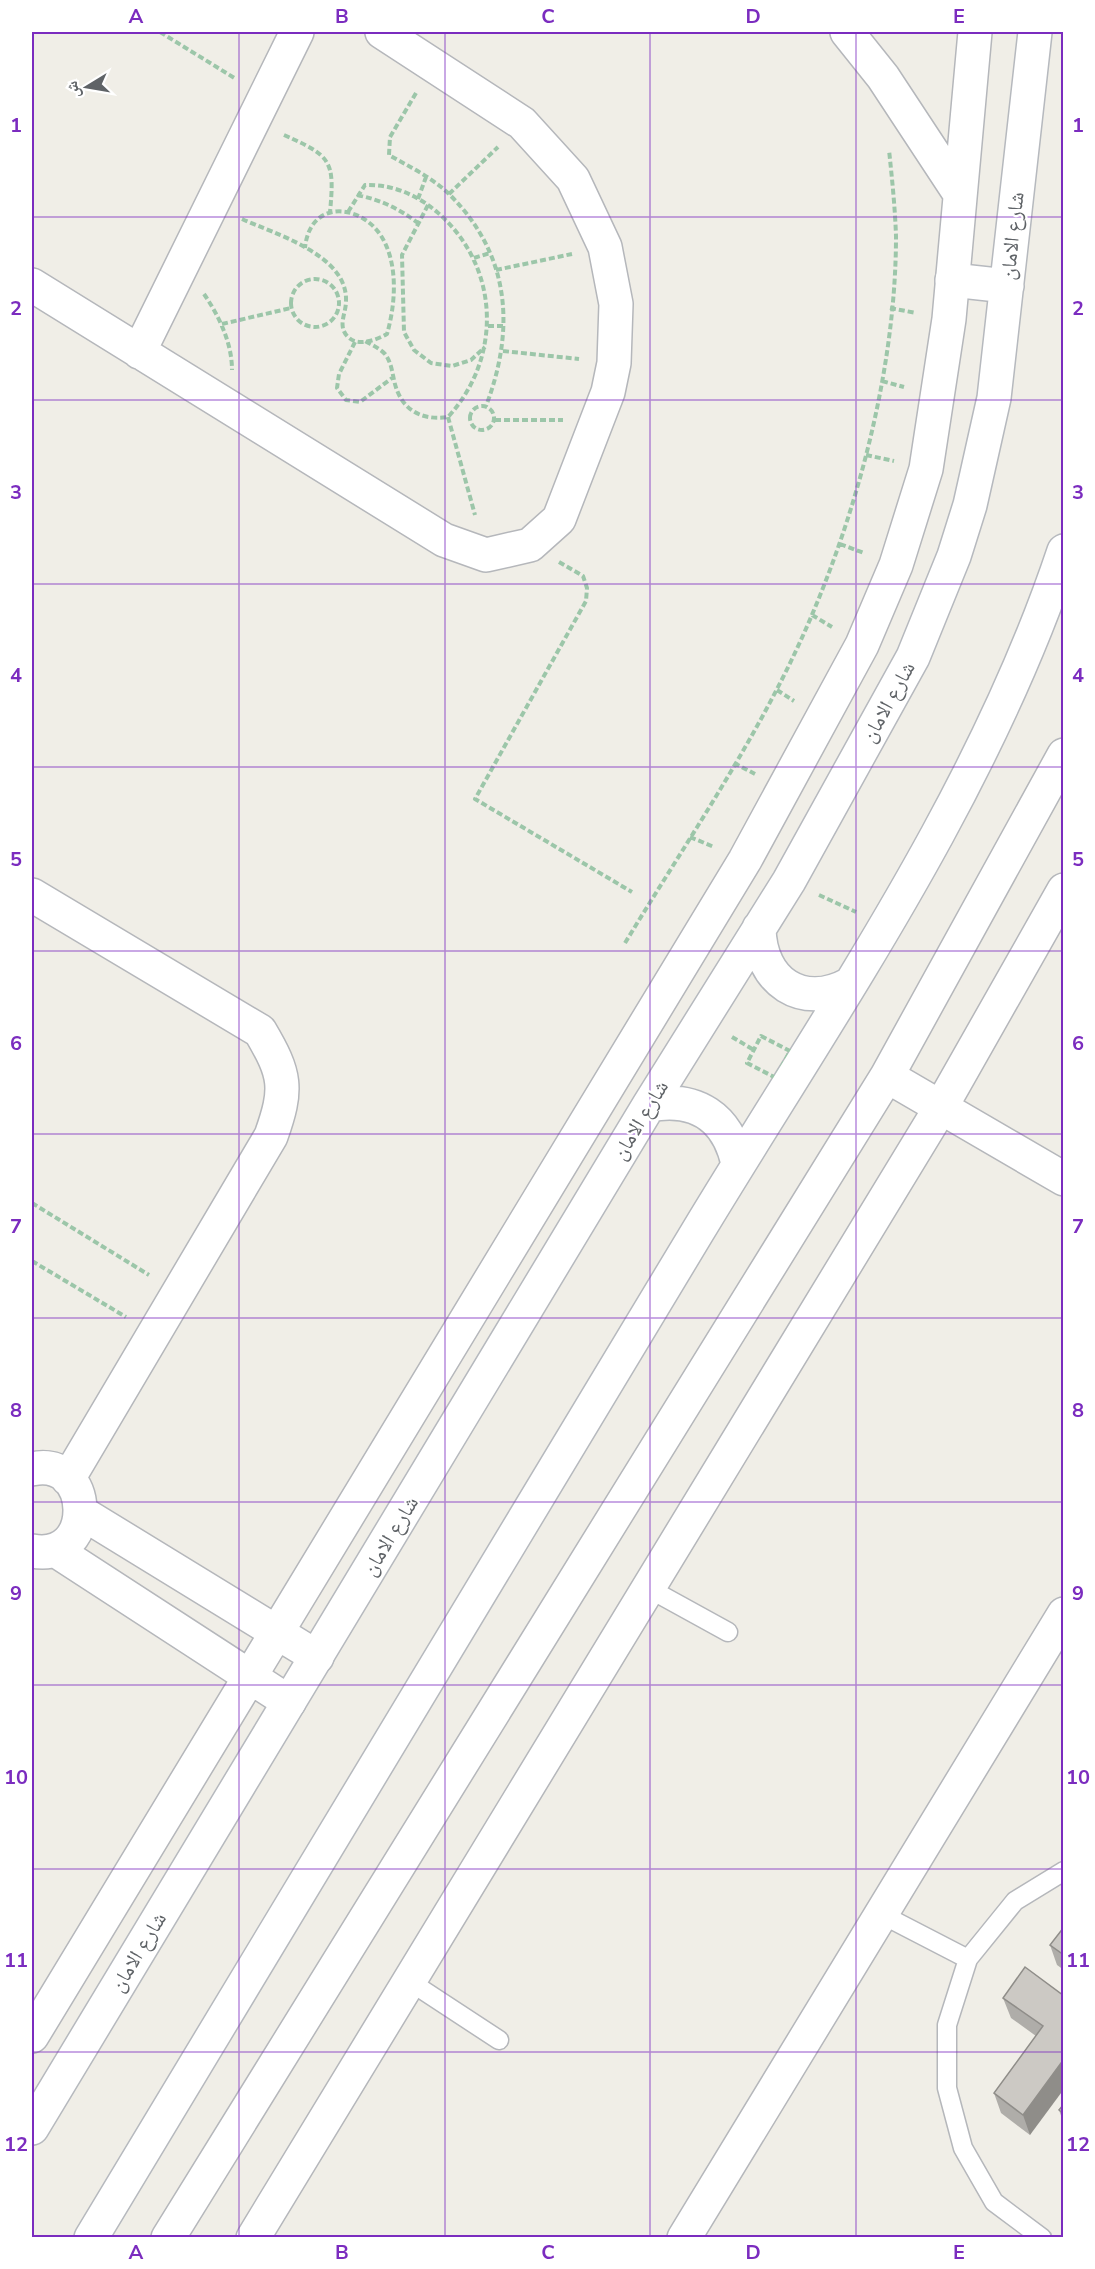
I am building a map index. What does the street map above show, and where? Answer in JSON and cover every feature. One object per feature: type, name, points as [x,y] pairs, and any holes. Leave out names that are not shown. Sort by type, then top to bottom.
[{"type":"street","points":[[140,352],[297,32]]},
{"type":"street","points":[[32,285],[444,540],[486,555],[530,545],[559,519],[598,420],[614,363],[616,304],[605,247],[573,179],[522,123],[382,32]]},
{"type":"street","points":[[848,32],[883,77],[960,194]]},
{"type":"street","points":[[32,2036],[745,860],[862,645],[896,565],[926,469],[950,320],[975,32]]},
{"type":"street","name":"شارع الامان","points":[[32,2128],[649,1105],[789,881],[913,657],[954,556],[983,452],[994,398],[1035,32]]},
{"type":"street","points":[[952,280],[1007,286]]},
{"type":"street","points":[[91,2238],[738,1164],[887,926],[1012,690],[1042,616],[1064,551]]},
{"type":"street","points":[[168,2238],[887,1076],[1064,755]]},
{"type":"street","points":[[253,2238],[941,1107],[1064,890]]},
{"type":"street","points":[[32,895],[260,1031],[279,1063],[283,1101],[271,1136],[68,1479]]},
{"type":"street","points":[[759,928],[759,945],[764,961],[773,975],[785,985],[798,992],[818,994],[838,991],[850,984]]},
{"type":"street","points":[[887,1076],[1064,1179]]},
{"type":"street","points":[[649,1105],[680,1103],[709,1115],[729,1136],[738,1164]]},
{"type":"street","points":[[32,1469],[54,1470],[68,1479],[76,1489],[82,1513],[78,1528],[68,1541],[43,1550]]},
{"type":"street","points":[[82,1513],[317,1657]]},
{"type":"street","points":[[43,1550],[289,1702]]},
{"type":"street","points":[[684,2238],[879,1913],[1064,1614]]},
{"type":"lane","points":[[648,1588],[728,1632]]},
{"type":"lane","points":[[1042,2238],[994,2202],[963,2148],[947,2088],[947,2025],[968,1959],[1015,1901],[1064,1871]]},
{"type":"lane","points":[[879,1913],[968,1959]]},
{"type":"lane","points":[[409,1981],[500,2040]]},
{"type":"path","points":[[160,32],[318,152],[328,164],[334,177],[330,212]]},
{"type":"path","points":[[432,64],[387,146],[389,155],[449,194],[477,229],[491,253],[506,326],[503,351],[486,406]]},
{"type":"path","points":[[449,194],[522,123]]},
{"type":"path","points":[[625,942],[777,690],[812,615],[840,544],[866,454],[882,381],[896,236],[889,141]]},
{"type":"path","points":[[418,199],[426,177]]},
{"type":"path","points":[[348,212],[365,185],[379,184],[418,199],[428,205],[462,238],[474,258],[485,291],[488,326],[486,346],[476,378],[448,417],[433,419],[411,411],[396,393],[386,355],[376,346],[365,342]]},
{"type":"path","points":[[357,195],[379,200],[400,209],[418,223]]},
{"type":"path","points":[[212,205],[305,248],[318,254],[337,274],[346,301],[342,326],[346,336],[355,342],[365,342],[387,334],[393,305],[393,278],[385,242],[363,218],[348,212],[330,212],[321,215],[309,229],[305,248]]},
{"type":"path","points":[[428,205],[402,255],[404,332],[414,350],[431,363],[452,366],[471,360],[486,346]]},
{"type":"path","points":[[496,270],[605,247]]},
{"type":"path","points":[[474,258],[491,253]]},
{"type":"path","points":[[179,271],[204,294],[222,324],[232,366],[228,407]]},
{"type":"path","points":[[318,278],[329,283],[337,292],[340,303],[337,315],[328,323],[318,327],[306,326],[296,319],[291,308],[291,297],[297,286],[306,279],[318,278]]},
{"type":"path","points":[[393,278],[402,278]]},
{"type":"path","points":[[222,324],[291,308]]},
{"type":"path","points":[[488,326],[506,326]]},
{"type":"path","points":[[355,342],[339,374],[338,388],[346,400],[360,402],[393,378]]},
{"type":"path","points":[[503,351],[614,363]]},
{"type":"path","points":[[478,406],[486,406],[491,409],[495,420],[491,427],[477,430],[471,425],[469,417],[472,410],[478,406]]},
{"type":"path","points":[[448,417],[486,555]]},
{"type":"path","points":[[495,420],[598,420]]},
{"type":"path","points":[[530,545],[583,576],[586,601],[475,799],[632,892]]},
{"type":"path","points":[[32,1203],[178,1293]]},
{"type":"path","points":[[32,1261],[154,1334]]},
{"type":"building","points":[[1064,1927],[1064,1955],[1050,1945]]},
{"type":"building","points":[[1025,1967],[1064,1996],[1064,2059],[1023,2115],[994,2093],[1043,2026],[1003,1998]]},
{"type":"building","points":[[1064,2104],[1064,2114],[1059,2110]]}]
